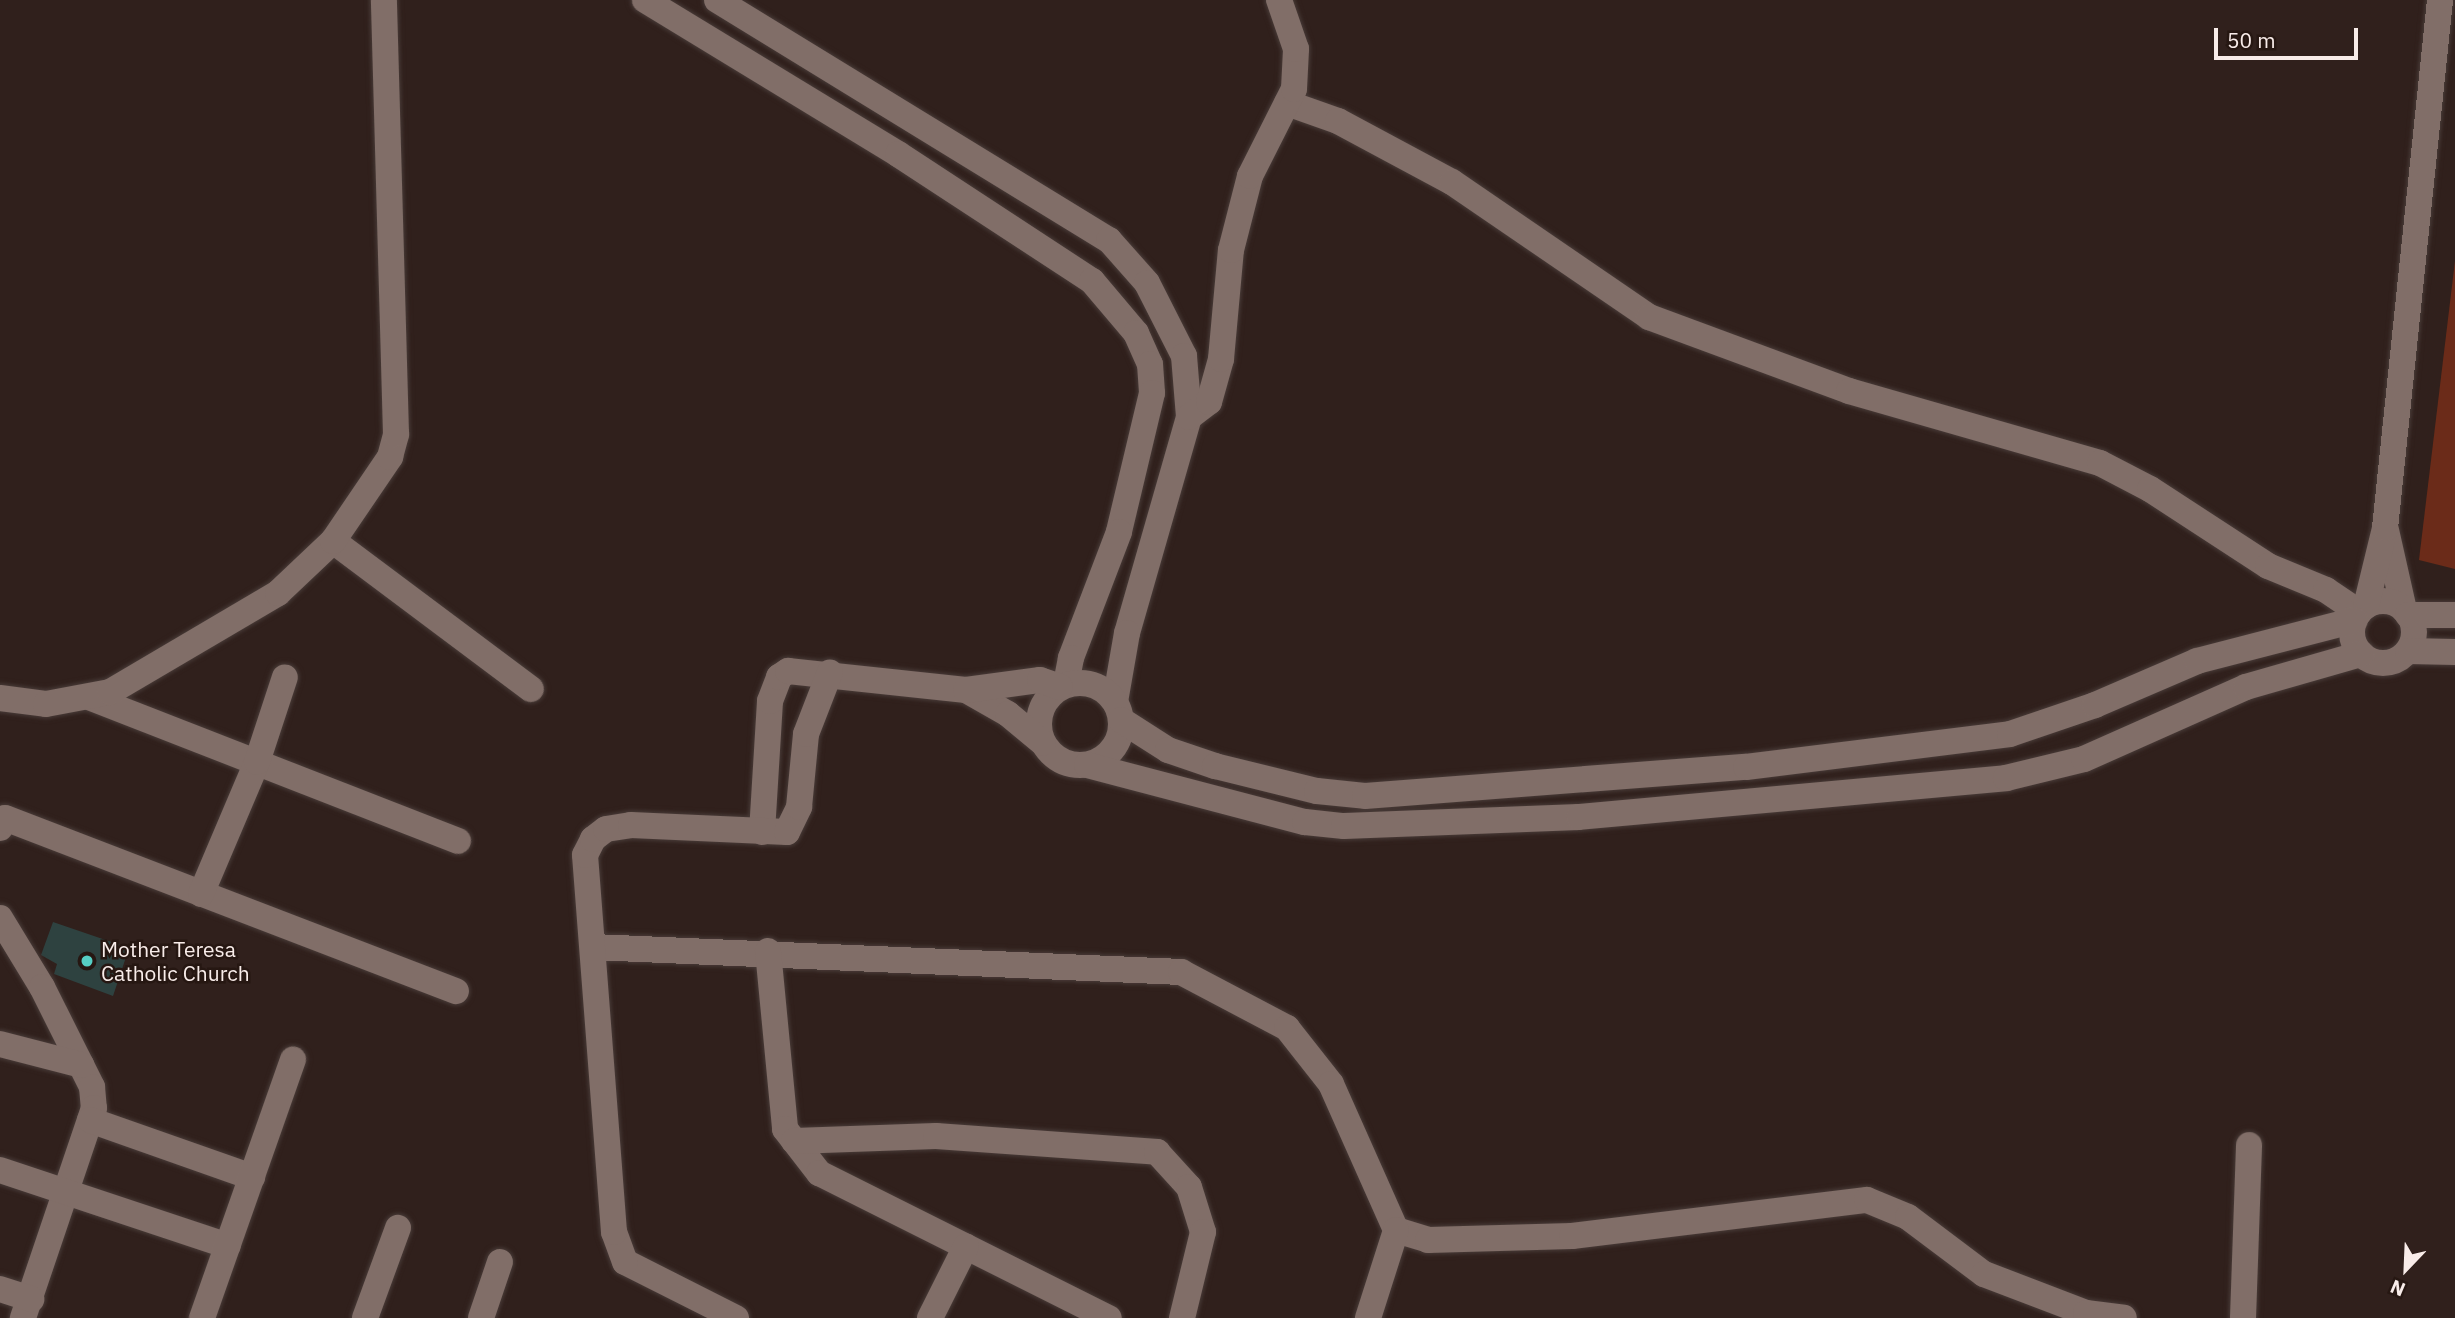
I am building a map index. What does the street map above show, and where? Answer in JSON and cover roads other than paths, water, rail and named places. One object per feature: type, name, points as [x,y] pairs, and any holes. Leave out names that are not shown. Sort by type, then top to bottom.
[{"type":"street","points":[[0,698],[46,704],[110,692],[278,593],[333,541],[390,457],[396,434],[384,0]]},
{"type":"street","points":[[645,0],[898,154],[1091,281],[1136,333],[1150,364],[1152,393],[1119,532],[1070,657],[1063,686],[1040,712],[1043,743]]},
{"type":"street","points":[[717,0],[1109,240],[1147,282],[1184,356],[1189,417],[1127,633],[1113,749],[1087,765]]},
{"type":"street","points":[[1189,417],[1209,402],[1221,359],[1231,250],[1250,176],[1294,89],[1296,49],[1279,0]]},
{"type":"street","points":[[2361,654],[2353,638],[2385,528],[2445,40],[2440,0]]},
{"type":"street","points":[[1287,103],[1338,121],[1452,182],[1649,317],[1849,391],[2100,463],[2150,489],[2268,566],[2326,590],[2360,613]]},
{"type":"street","points":[[2385,528],[2406,613],[2414,633],[2407,651]]},
{"type":"street","points":[[333,541],[531,689]]},
{"type":"street","points":[[762,832],[773,687],[788,671],[830,672],[966,690],[1040,680],[1063,686],[1099,687],[1118,711],[1168,750],[1215,766],[1317,791],[1365,796],[1746,767],[2010,734],[2095,705],[2197,661],[2360,613],[2386,602],[2406,613],[2455,615]]},
{"type":"street","points":[[966,690],[1008,715],[1061,761],[1087,765],[1270,815],[1318,823],[1579,817],[2006,778],[2084,759],[2246,687],[2361,654],[2385,663],[2407,651],[2455,652]]},
{"type":"street","points":[[736,1318],[625,1262],[610,1212],[585,855],[593,839],[606,829],[668,826],[787,832],[797,817],[806,734],[830,672]]},
{"type":"street","points":[[201,894],[257,762],[285,677]]},
{"type":"street","points":[[89,698],[458,841]]},
{"type":"street","points":[[0,828],[5,818],[456,991]]},
{"type":"street","points":[[0,918],[42,986],[92,1087],[90,1120],[27,1309],[0,1289]]},
{"type":"street","points":[[593,947],[768,951],[1181,972],[1287,1028],[1331,1084],[1396,1230],[1368,1318]]},
{"type":"street","points":[[768,951],[786,1129],[819,1173],[1109,1318]]},
{"type":"street","points":[[0,1044],[81,1065]]},
{"type":"street","points":[[202,1318],[293,1060]]},
{"type":"street","points":[[90,1120],[252,1177]]},
{"type":"street","points":[[794,1141],[936,1136],[1157,1152],[1189,1187],[1203,1232],[1182,1318]]},
{"type":"street","points":[[2243,1318],[2249,1145]]},
{"type":"street","points":[[0,1170],[228,1246]]},
{"type":"street","points":[[1396,1230],[1428,1240],[1572,1236],[1867,1200],[1908,1217],[1984,1274],[2086,1313],[2124,1318]]},
{"type":"street","points":[[365,1318],[398,1228]]},
{"type":"street","points":[[930,1318],[966,1247]]},
{"type":"street","points":[[481,1318],[500,1262]]},
{"type":"place","name":"Mother Teresa Catholic Church","points":[[87,961]]}]
